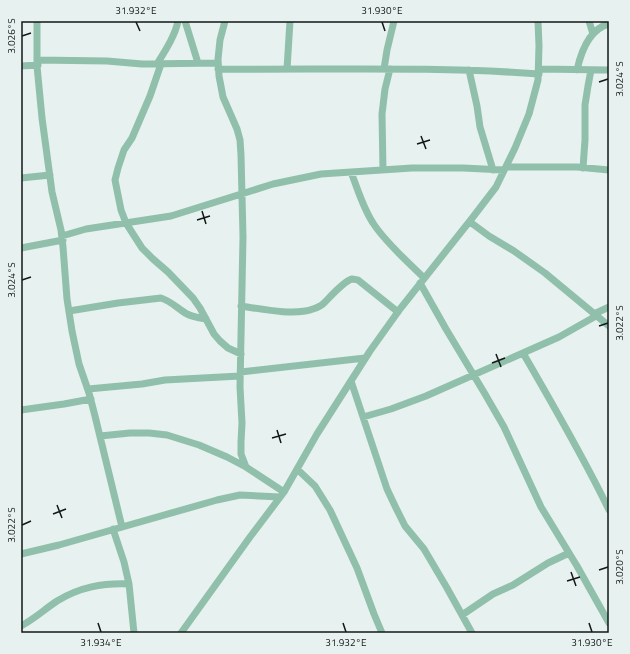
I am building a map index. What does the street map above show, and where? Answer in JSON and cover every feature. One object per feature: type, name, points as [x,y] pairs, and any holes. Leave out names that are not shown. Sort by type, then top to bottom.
[{"type":"street","points":[[37,21],[37,62],[42,118],[52,192],[59,217],[62,238],[67,299],[72,331],[79,364],[88,389],[122,527]]},
{"type":"street","points":[[178,21],[159,64],[150,96],[132,138],[124,150],[115,180],[121,210],[126,223],[142,248],[193,298],[214,334],[220,341],[228,348],[241,354]]},
{"type":"street","points":[[185,21],[198,63]]},
{"type":"street","points":[[225,21],[220,40],[218,66],[219,76],[224,97],[240,140],[243,237],[240,374],[242,423],[240,442],[241,454],[246,467]]},
{"type":"street","points":[[287,69],[290,21]]},
{"type":"street","points":[[383,170],[382,114],[387,69],[387,50],[394,21]]},
{"type":"street","points":[[181,633],[282,494],[317,434],[365,358],[422,280],[470,222],[496,187],[515,148],[528,114],[538,80],[538,21]]},
{"type":"street","points":[[589,21],[593,34]]},
{"type":"street","points":[[576,70],[580,56],[593,34],[596,30],[609,24]]},
{"type":"street","points":[[21,66],[37,62],[107,61],[142,64],[198,63],[218,66],[287,69],[539,72],[609,70]]},
{"type":"street","points":[[469,70],[480,127],[493,170]]},
{"type":"street","points":[[583,168],[585,105],[591,70]]},
{"type":"street","points":[[21,248],[62,238],[86,229],[171,216],[242,195],[273,184],[321,174],[412,168],[493,170],[583,168],[609,170]]},
{"type":"street","points":[[351,172],[364,207],[374,224],[422,280],[446,329],[504,427],[541,507],[609,623]]},
{"type":"street","points":[[21,178],[50,175]]},
{"type":"street","points":[[470,222],[545,273],[609,326]]},
{"type":"street","points":[[241,306],[293,312],[311,310],[322,304],[346,282],[353,279],[358,280],[398,312]]},
{"type":"street","points":[[69,311],[161,298],[167,300],[191,316],[206,319]]},
{"type":"street","points":[[363,417],[391,409],[426,396],[559,337],[609,307]]},
{"type":"street","points":[[523,353],[566,428],[609,510]]},
{"type":"street","points":[[88,389],[142,384],[165,380],[240,374],[365,358]]},
{"type":"street","points":[[351,381],[387,489],[396,508],[406,526],[424,549],[472,633]]},
{"type":"street","points":[[21,410],[90,399]]},
{"type":"street","points":[[100,436],[150,433],[167,435],[200,445],[246,467],[282,494]]},
{"type":"street","points":[[297,469],[315,486],[330,510],[357,568],[382,633]]},
{"type":"street","points":[[602,495],[609,490]]},
{"type":"street","points":[[21,554],[217,500],[240,495],[282,494]]},
{"type":"street","points":[[114,529],[129,584],[134,633]]},
{"type":"street","points":[[462,615],[493,594],[569,553]]},
{"type":"street","points":[[21,626],[57,601],[84,588],[101,584],[129,584]]}]
